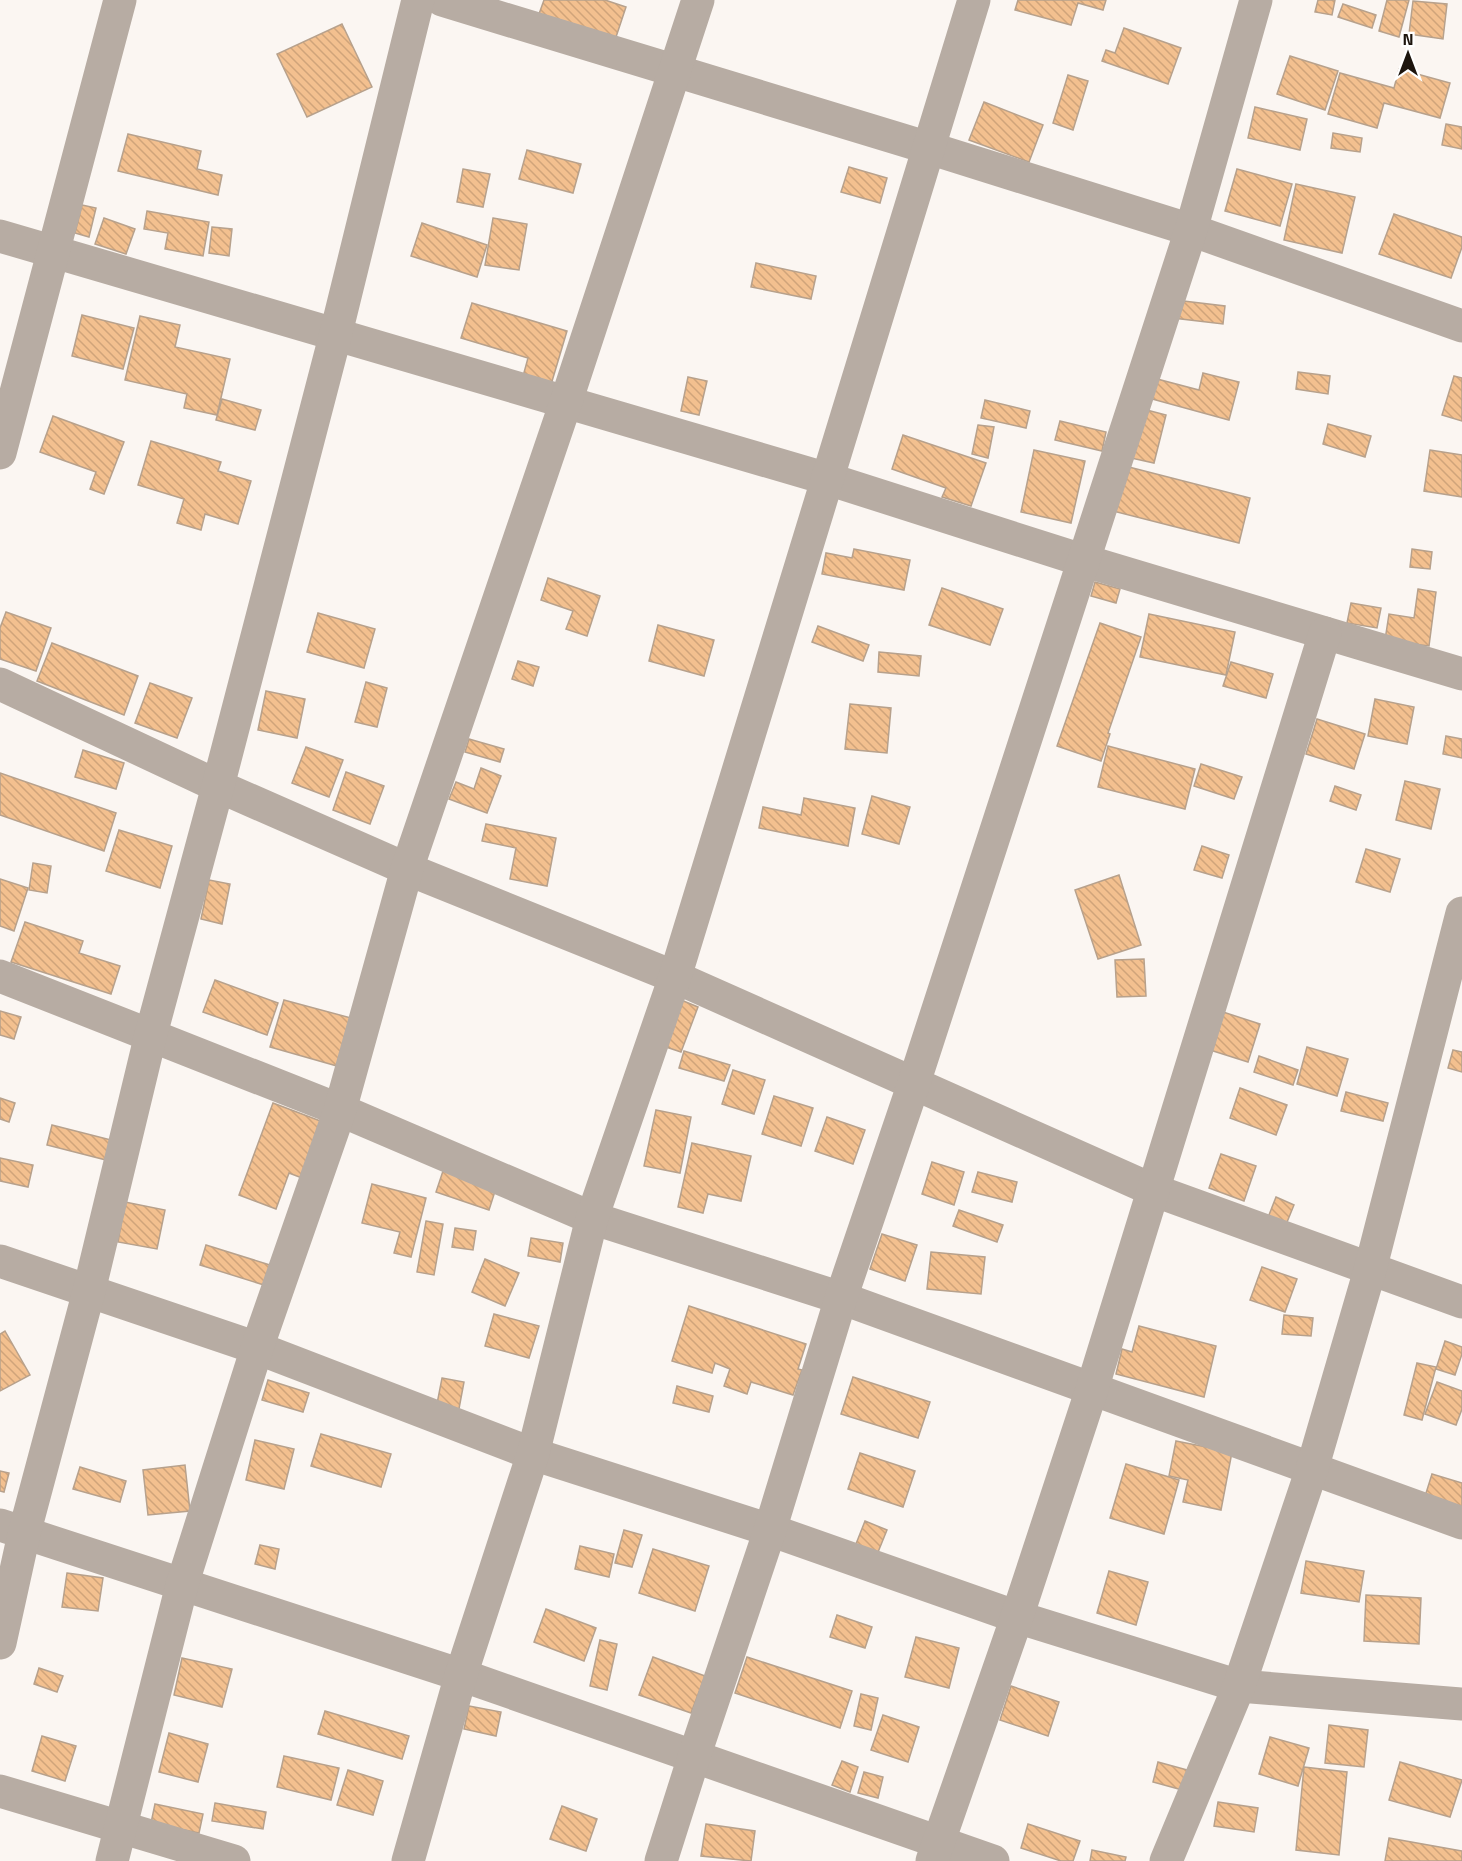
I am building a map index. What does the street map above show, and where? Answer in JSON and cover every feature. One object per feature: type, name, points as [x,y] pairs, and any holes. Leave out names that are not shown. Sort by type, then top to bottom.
[{"type":"street","points":[[0,453],[120,0]]},
{"type":"street","points":[[0,1642],[12,1529],[89,1291],[151,1034],[336,333],[418,0]]},
{"type":"street","points":[[442,0],[929,148],[1460,316]]},
{"type":"street","points":[[112,1861],[182,1585],[258,1348],[340,1110],[407,869],[566,402],[698,0]]},
{"type":"street","points":[[408,1861],[461,1675],[532,1454],[592,1218],[675,976],[974,0]]},
{"type":"street","points":[[662,1861],[694,1757],[770,1530],[840,1298],[914,1083],[1191,230],[1256,0]]},
{"type":"street","points":[[0,236],[828,479],[1082,560],[1462,674]]},
{"type":"street","points":[[935,1852],[1017,1617],[1092,1389],[1324,633]]},
{"type":"street","points":[[0,684],[218,786],[407,869],[675,976],[1153,1190],[1462,1302]]},
{"type":"street","points":[[1166,1861],[1239,1686],[1312,1469],[1370,1270],[1462,914]]},
{"type":"street","points":[[0,976],[340,1110],[592,1218],[840,1298],[1462,1524]]},
{"type":"street","points":[[0,1261],[258,1348],[532,1454],[770,1530],[1017,1617],[1239,1686],[1462,1704]]},
{"type":"street","points":[[12,1529],[461,1675],[694,1757],[935,1852],[993,1861]]},
{"type":"street","points":[[0,1791],[234,1861]]},
{"type":"building","points":[[544,0],[605,0],[626,7],[615,40],[539,14]]},
{"type":"building","points":[[1018,0],[1106,0],[1103,10],[1078,3],[1071,25],[1015,10]]},
{"type":"building","points":[[1318,0],[1335,0],[1332,15],[1315,12]]},
{"type":"building","points":[[1387,0],[1409,0],[1399,37],[1379,31]]},
{"type":"building","points":[[1413,1],[1447,4],[1443,39],[1409,34]]},
{"type":"building","points":[[1343,4],[1376,15],[1372,28],[1338,17]]},
{"type":"building","points":[[342,24],[372,87],[307,117],[277,54]]},
{"type":"building","points":[[1124,28],[1181,48],[1168,84],[1102,61],[1106,50],[1115,53]]},
{"type":"building","points":[[1290,56],[1338,71],[1325,110],[1277,94]]},
{"type":"building","points":[[1399,69],[1450,83],[1440,118],[1384,103],[1377,128],[1328,114],[1340,73],[1394,88]]},
{"type":"building","points":[[1068,75],[1088,81],[1073,130],[1053,123]]},
{"type":"building","points":[[984,102],[1043,125],[1029,162],[969,140]]},
{"type":"building","points":[[1255,107],[1307,119],[1300,150],[1248,138]]},
{"type":"building","points":[[1446,124],[1462,127],[1462,149],[1442,145]]},
{"type":"building","points":[[1333,133],[1362,138],[1360,152],[1331,148]]},
{"type":"building","points":[[128,134],[201,151],[197,169],[222,175],[218,195],[118,171]]},
{"type":"building","points":[[527,150],[581,164],[573,193],[519,179]]},
{"type":"building","points":[[849,167],[887,178],[880,203],[841,192]]},
{"type":"building","points":[[463,169],[490,174],[483,207],[457,202]]},
{"type":"building","points":[[1237,169],[1292,184],[1280,226],[1225,211]]},
{"type":"building","points":[[1296,184],[1355,197],[1342,253],[1284,240]]},
{"type":"building","points":[[82,205],[96,208],[89,237],[75,233]]},
{"type":"building","points":[[147,211],[209,222],[203,256],[165,249],[168,233],[144,229]]},
{"type":"building","points":[[1394,214],[1462,237],[1462,247],[1451,278],[1379,254]]},
{"type":"building","points":[[104,218],[135,229],[126,254],[95,244]]},
{"type":"building","points":[[493,218],[527,224],[519,270],[485,265]]},
{"type":"building","points":[[422,223],[487,245],[477,277],[411,256]]},
{"type":"building","points":[[212,227],[232,229],[229,256],[209,253]]},
{"type":"building","points":[[756,263],[816,276],[811,299],[751,287]]},
{"type":"building","points":[[1175,300],[1225,306],[1223,324],[1173,318]]},
{"type":"building","points":[[472,303],[567,331],[550,388],[522,380],[528,358],[461,338]]},
{"type":"building","points":[[82,315],[134,328],[123,369],[72,356]]},
{"type":"building","points":[[140,316],[180,325],[175,347],[230,359],[217,415],[184,408],[187,394],[125,380]]},
{"type":"building","points":[[1298,372],[1330,376],[1328,394],[1296,389]]},
{"type":"building","points":[[1203,373],[1239,382],[1229,420],[1152,399],[1157,379],[1199,390]]},
{"type":"building","points":[[1454,376],[1462,378],[1462,421],[1442,415]]},
{"type":"building","points":[[688,377],[707,381],[699,415],[681,411]]},
{"type":"building","points":[[222,399],[261,410],[255,430],[216,420]]},
{"type":"building","points":[[985,400],[1030,411],[1026,428],[981,418]]},
{"type":"building","points":[[1143,409],[1166,415],[1154,463],[1131,458]]},
{"type":"building","points":[[53,416],[124,442],[104,494],[90,489],[96,472],[40,452]]},
{"type":"building","points":[[1060,421],[1106,432],[1102,451],[1055,440]]},
{"type":"building","points":[[1328,424],[1371,436],[1365,457],[1323,444]]},
{"type":"building","points":[[978,425],[994,427],[988,458],[972,454]]},
{"type":"building","points":[[903,435],[986,463],[971,506],[942,497],[946,488],[892,469]]},
{"type":"building","points":[[151,441],[221,462],[218,471],[251,481],[238,524],[205,514],[201,530],[177,523],[184,499],[138,485]]},
{"type":"building","points":[[1034,450],[1085,461],[1071,523],[1021,512]]},
{"type":"building","points":[[1430,450],[1462,455],[1462,497],[1424,491]]},
{"type":"building","points":[[1125,466],[1250,498],[1239,543],[1113,511]]},
{"type":"building","points":[[854,549],[910,560],[904,590],[822,574],[826,553],[852,558]]},
{"type":"building","points":[[1412,549],[1432,552],[1430,569],[1410,567]]},
{"type":"building","points":[[548,578],[600,596],[587,636],[566,629],[573,611],[541,600]]},
{"type":"building","points":[[1095,582],[1120,589],[1116,603],[1091,596]]},
{"type":"building","points":[[942,588],[1003,609],[990,645],[929,625]]},
{"type":"building","points":[[1418,589],[1436,592],[1429,646],[1385,640],[1389,614],[1414,618]]},
{"type":"building","points":[[1351,603],[1381,608],[1377,628],[1347,623]]},
{"type":"building","points":[[6,612],[51,628],[36,671],[0,659],[0,628]]},
{"type":"building","points":[[318,613],[375,629],[364,668],[307,652]]},
{"type":"building","points":[[1149,614],[1235,632],[1226,675],[1140,657]]},
{"type":"building","points":[[1100,623],[1141,637],[1108,733],[1110,734],[1101,761],[1057,746]]},
{"type":"building","points":[[658,625],[714,640],[704,676],[649,661]]},
{"type":"building","points":[[818,626],[869,645],[863,661],[812,642]]},
{"type":"building","points":[[52,643],[138,676],[124,715],[37,681]]},
{"type":"building","points":[[879,652],[921,656],[919,676],[878,672]]},
{"type":"building","points":[[518,661],[539,667],[533,686],[512,679]]},
{"type":"building","points":[[1231,662],[1273,674],[1266,698],[1223,686]]},
{"type":"building","points":[[366,682],[387,688],[377,727],[355,722]]},
{"type":"building","points":[[150,683],[192,698],[177,738],[135,723]]},
{"type":"building","points":[[266,691],[305,699],[297,738],[258,730]]},
{"type":"building","points":[[1375,699],[1414,707],[1407,744],[1368,736]]},
{"type":"building","points":[[850,704],[891,708],[887,753],[845,749]]},
{"type":"building","points":[[1317,719],[1365,734],[1354,769],[1306,754]]},
{"type":"building","points":[[1446,736],[1462,739],[1462,758],[1443,754]]},
{"type":"building","points":[[469,739],[504,749],[500,762],[465,752]]},
{"type":"building","points":[[1108,746],[1195,769],[1185,809],[1098,787]]},
{"type":"building","points":[[306,747],[343,760],[329,797],[292,783]]},
{"type":"building","points":[[83,750],[124,763],[116,789],[75,777]]},
{"type":"building","points":[[1201,764],[1242,777],[1234,799],[1194,786]]},
{"type":"building","points":[[481,768],[501,776],[487,813],[449,799],[456,782],[474,789]]},
{"type":"building","points":[[346,772],[384,786],[370,824],[333,810]]},
{"type":"building","points":[[0,773],[116,813],[104,851],[0,815]]},
{"type":"building","points":[[1405,781],[1440,789],[1431,829],[1396,820]]},
{"type":"building","points":[[1335,786],[1361,795],[1356,810],[1330,801]]},
{"type":"building","points":[[872,796],[910,807],[899,844],[862,834]]},
{"type":"building","points":[[804,798],[855,808],[848,846],[759,828],[763,807],[801,815]]},
{"type":"building","points":[[486,824],[556,838],[547,886],[510,879],[516,848],[482,841]]},
{"type":"building","points":[[119,830],[172,846],[160,888],[106,871]]},
{"type":"building","points":[[1202,846],[1229,855],[1222,878],[1194,870]]},
{"type":"building","points":[[1366,849],[1400,859],[1390,892],[1356,882]]},
{"type":"building","points":[[33,863],[51,866],[47,893],[29,890]]},
{"type":"building","points":[[1119,875],[1141,945],[1098,959],[1075,890]]},
{"type":"building","points":[[0,879],[28,888],[14,931],[0,926]]},
{"type":"building","points":[[209,880],[230,884],[222,924],[201,919]]},
{"type":"building","points":[[25,922],[83,941],[79,953],[120,966],[111,994],[11,962]]},
{"type":"building","points":[[1144,959],[1146,996],[1117,997],[1115,960]]},
{"type":"building","points":[[215,980],[278,1003],[267,1035],[203,1012]]},
{"type":"building","points":[[284,1000],[351,1018],[337,1066],[270,1047]]},
{"type":"building","points":[[681,1000],[698,1007],[681,1052],[663,1046]]},
{"type":"building","points":[[0,1011],[21,1017],[14,1039],[0,1035]]},
{"type":"building","points":[[1223,1012],[1260,1024],[1248,1062],[1210,1050]]},
{"type":"building","points":[[1307,1047],[1348,1059],[1337,1096],[1297,1084]]},
{"type":"building","points":[[1453,1050],[1462,1052],[1462,1072],[1448,1068]]},
{"type":"building","points":[[684,1051],[730,1065],[724,1081],[679,1068]]},
{"type":"building","points":[[1259,1056],[1298,1070],[1293,1085],[1254,1072]]},
{"type":"building","points":[[733,1070],[765,1080],[754,1114],[722,1104]]},
{"type":"building","points":[[1240,1088],[1287,1105],[1276,1135],[1230,1118]]},
{"type":"building","points":[[1346,1092],[1388,1103],[1383,1121],[1341,1111]]},
{"type":"building","points":[[774,1096],[813,1108],[801,1146],[762,1134]]},
{"type":"building","points":[[0,1098],[15,1103],[9,1122],[0,1119]]},
{"type":"building","points":[[273,1103],[323,1122],[302,1178],[289,1173],[276,1209],[239,1195]]},
{"type":"building","points":[[656,1110],[691,1117],[680,1173],[644,1166]]},
{"type":"building","points":[[827,1117],[865,1130],[853,1164],[815,1151]]},
{"type":"building","points":[[52,1125],[115,1141],[110,1161],[47,1145]]},
{"type":"building","points":[[692,1143],[751,1156],[741,1201],[708,1194],[703,1213],[678,1207]]},
{"type":"building","points":[[1221,1154],[1256,1166],[1244,1201],[1209,1188]]},
{"type":"building","points":[[0,1158],[33,1165],[28,1187],[0,1181]]},
{"type":"building","points":[[932,1162],[964,1172],[954,1205],[922,1194]]},
{"type":"building","points":[[444,1168],[497,1185],[489,1210],[436,1192]]},
{"type":"building","points":[[978,1172],[1017,1182],[1012,1202],[972,1192]]},
{"type":"building","points":[[372,1184],[426,1198],[411,1257],[394,1253],[400,1232],[362,1223]]},
{"type":"building","points":[[1276,1197],[1294,1205],[1285,1227],[1267,1220]]},
{"type":"building","points":[[125,1202],[165,1210],[157,1249],[118,1242]]},
{"type":"building","points":[[959,1210],[1003,1225],[997,1242],[953,1226]]},
{"type":"building","points":[[426,1221],[443,1224],[434,1275],[417,1272]]},
{"type":"building","points":[[455,1228],[476,1231],[473,1250],[452,1247]]},
{"type":"building","points":[[882,1234],[917,1245],[905,1281],[870,1269]]},
{"type":"building","points":[[531,1238],[563,1243],[560,1262],[528,1256]]},
{"type":"building","points":[[206,1245],[270,1265],[264,1285],[200,1265]]},
{"type":"building","points":[[931,1252],[985,1257],[981,1294],[927,1289]]},
{"type":"building","points":[[485,1259],[519,1273],[505,1306],[472,1292]]},
{"type":"building","points":[[1262,1267],[1297,1279],[1285,1312],[1250,1300]]},
{"type":"building","points":[[689,1306],[806,1344],[798,1369],[802,1370],[793,1395],[751,1382],[747,1394],[724,1386],[730,1369],[715,1363],[712,1373],[672,1361]]},
{"type":"building","points":[[494,1314],[539,1326],[529,1358],[485,1346]]},
{"type":"building","points":[[1284,1315],[1313,1318],[1311,1336],[1282,1334]]},
{"type":"building","points":[[1139,1326],[1216,1346],[1204,1397],[1116,1374],[1122,1349],[1132,1352]]},
{"type":"building","points":[[5,1331],[30,1375],[0,1391],[0,1334]]},
{"type":"building","points":[[1445,1341],[1462,1347],[1455,1375],[1436,1369]]},
{"type":"building","points":[[1417,1363],[1436,1367],[1422,1420],[1404,1415]]},
{"type":"building","points":[[853,1377],[930,1402],[918,1438],[841,1414]]},
{"type":"building","points":[[442,1378],[464,1382],[458,1414],[436,1409]]},
{"type":"building","points":[[268,1380],[309,1393],[303,1412],[262,1400]]},
{"type":"building","points":[[1437,1382],[1462,1391],[1462,1409],[1456,1425],[1425,1414]]},
{"type":"building","points":[[677,1386],[713,1396],[709,1412],[673,1403]]},
{"type":"building","points":[[321,1434],[391,1454],[381,1487],[311,1466]]},
{"type":"building","points":[[255,1440],[294,1449],[284,1489],[246,1480]]},
{"type":"building","points":[[1176,1441],[1232,1452],[1221,1510],[1183,1502],[1188,1480],[1169,1476]]},
{"type":"building","points":[[860,1453],[915,1471],[903,1507],[848,1489]]},
{"type":"building","points":[[1126,1464],[1179,1480],[1164,1534],[1110,1518]]},
{"type":"building","points":[[185,1465],[190,1511],[148,1515],[143,1470]]},
{"type":"building","points":[[80,1467],[126,1481],[120,1502],[73,1489]]},
{"type":"building","points":[[0,1471],[9,1473],[4,1492],[0,1491]]},
{"type":"building","points":[[1432,1474],[1462,1483],[1462,1518],[1422,1506]]},
{"type":"building","points":[[865,1521],[887,1530],[876,1557],[854,1549]]},
{"type":"building","points":[[624,1530],[642,1535],[632,1567],[615,1563]]},
{"type":"building","points":[[260,1545],[279,1549],[275,1569],[255,1564]]},
{"type":"building","points":[[580,1546],[614,1554],[609,1577],[575,1569]]},
{"type":"building","points":[[653,1549],[709,1566],[695,1611],[639,1593]]},
{"type":"building","points":[[1306,1561],[1364,1571],[1359,1602],[1301,1593]]},
{"type":"building","points":[[1109,1571],[1148,1582],[1136,1625],[1097,1613]]},
{"type":"building","points":[[67,1573],[103,1578],[98,1611],[62,1607]]},
{"type":"building","points":[[1366,1595],[1421,1598],[1419,1644],[1364,1641]]},
{"type":"building","points":[[546,1609],[596,1628],[584,1661],[534,1642]]},
{"type":"building","points":[[837,1615],[872,1627],[865,1648],[830,1637]]},
{"type":"building","points":[[916,1637],[959,1648],[949,1688],[905,1677]]},
{"type":"building","points":[[600,1640],[617,1644],[607,1690],[590,1686]]},
{"type":"building","points":[[653,1657],[705,1676],[691,1713],[639,1695]]},
{"type":"building","points":[[747,1657],[852,1691],[840,1728],[735,1693]]},
{"type":"building","points":[[182,1658],[232,1669],[222,1707],[174,1695]]},
{"type":"building","points":[[39,1668],[63,1676],[57,1692],[34,1684]]},
{"type":"building","points":[[1011,1686],[1059,1702],[1048,1736],[1000,1720]]},
{"type":"building","points":[[861,1694],[878,1698],[871,1730],[854,1726]]},
{"type":"building","points":[[469,1706],[501,1712],[496,1736],[464,1729]]},
{"type":"building","points":[[325,1711],[409,1736],[402,1759],[318,1734]]},
{"type":"building","points":[[883,1715],[919,1727],[908,1762],[871,1750]]},
{"type":"building","points":[[1329,1725],[1368,1730],[1364,1767],[1325,1763]]},
{"type":"building","points":[[169,1733],[208,1744],[198,1782],[159,1772]]},
{"type":"building","points":[[42,1736],[76,1746],[65,1781],[32,1771]]},
{"type":"building","points":[[1270,1737],[1309,1748],[1298,1786],[1259,1774]]},
{"type":"building","points":[[284,1756],[339,1768],[331,1800],[277,1787]]},
{"type":"building","points":[[842,1761],[858,1767],[850,1792],[832,1785]]},
{"type":"building","points":[[1158,1762],[1191,1771],[1186,1791],[1153,1782]]},
{"type":"building","points":[[1400,1762],[1462,1780],[1450,1817],[1389,1800]]},
{"type":"building","points":[[1304,1767],[1347,1772],[1339,1855],[1296,1850]]},
{"type":"building","points":[[348,1770],[383,1781],[373,1815],[337,1805]]},
{"type":"building","points":[[864,1772],[883,1777],[878,1798],[858,1793]]},
{"type":"building","points":[[1218,1802],[1258,1808],[1254,1832],[1214,1826]]},
{"type":"building","points":[[215,1803],[266,1812],[263,1829],[212,1821]]},
{"type":"building","points":[[155,1804],[203,1814],[199,1833],[151,1823]]},
{"type":"building","points":[[562,1806],[597,1819],[586,1851],[550,1839]]},
{"type":"building","points":[[706,1824],[755,1831],[751,1861],[701,1856]]},
{"type":"building","points":[[1028,1824],[1080,1841],[1073,1861],[1061,1861],[1021,1848]]},
{"type":"building","points":[[1389,1838],[1462,1851],[1462,1861],[1385,1861]]},
{"type":"building","points":[[1092,1850],[1126,1857],[1125,1861],[1090,1861]]}]
